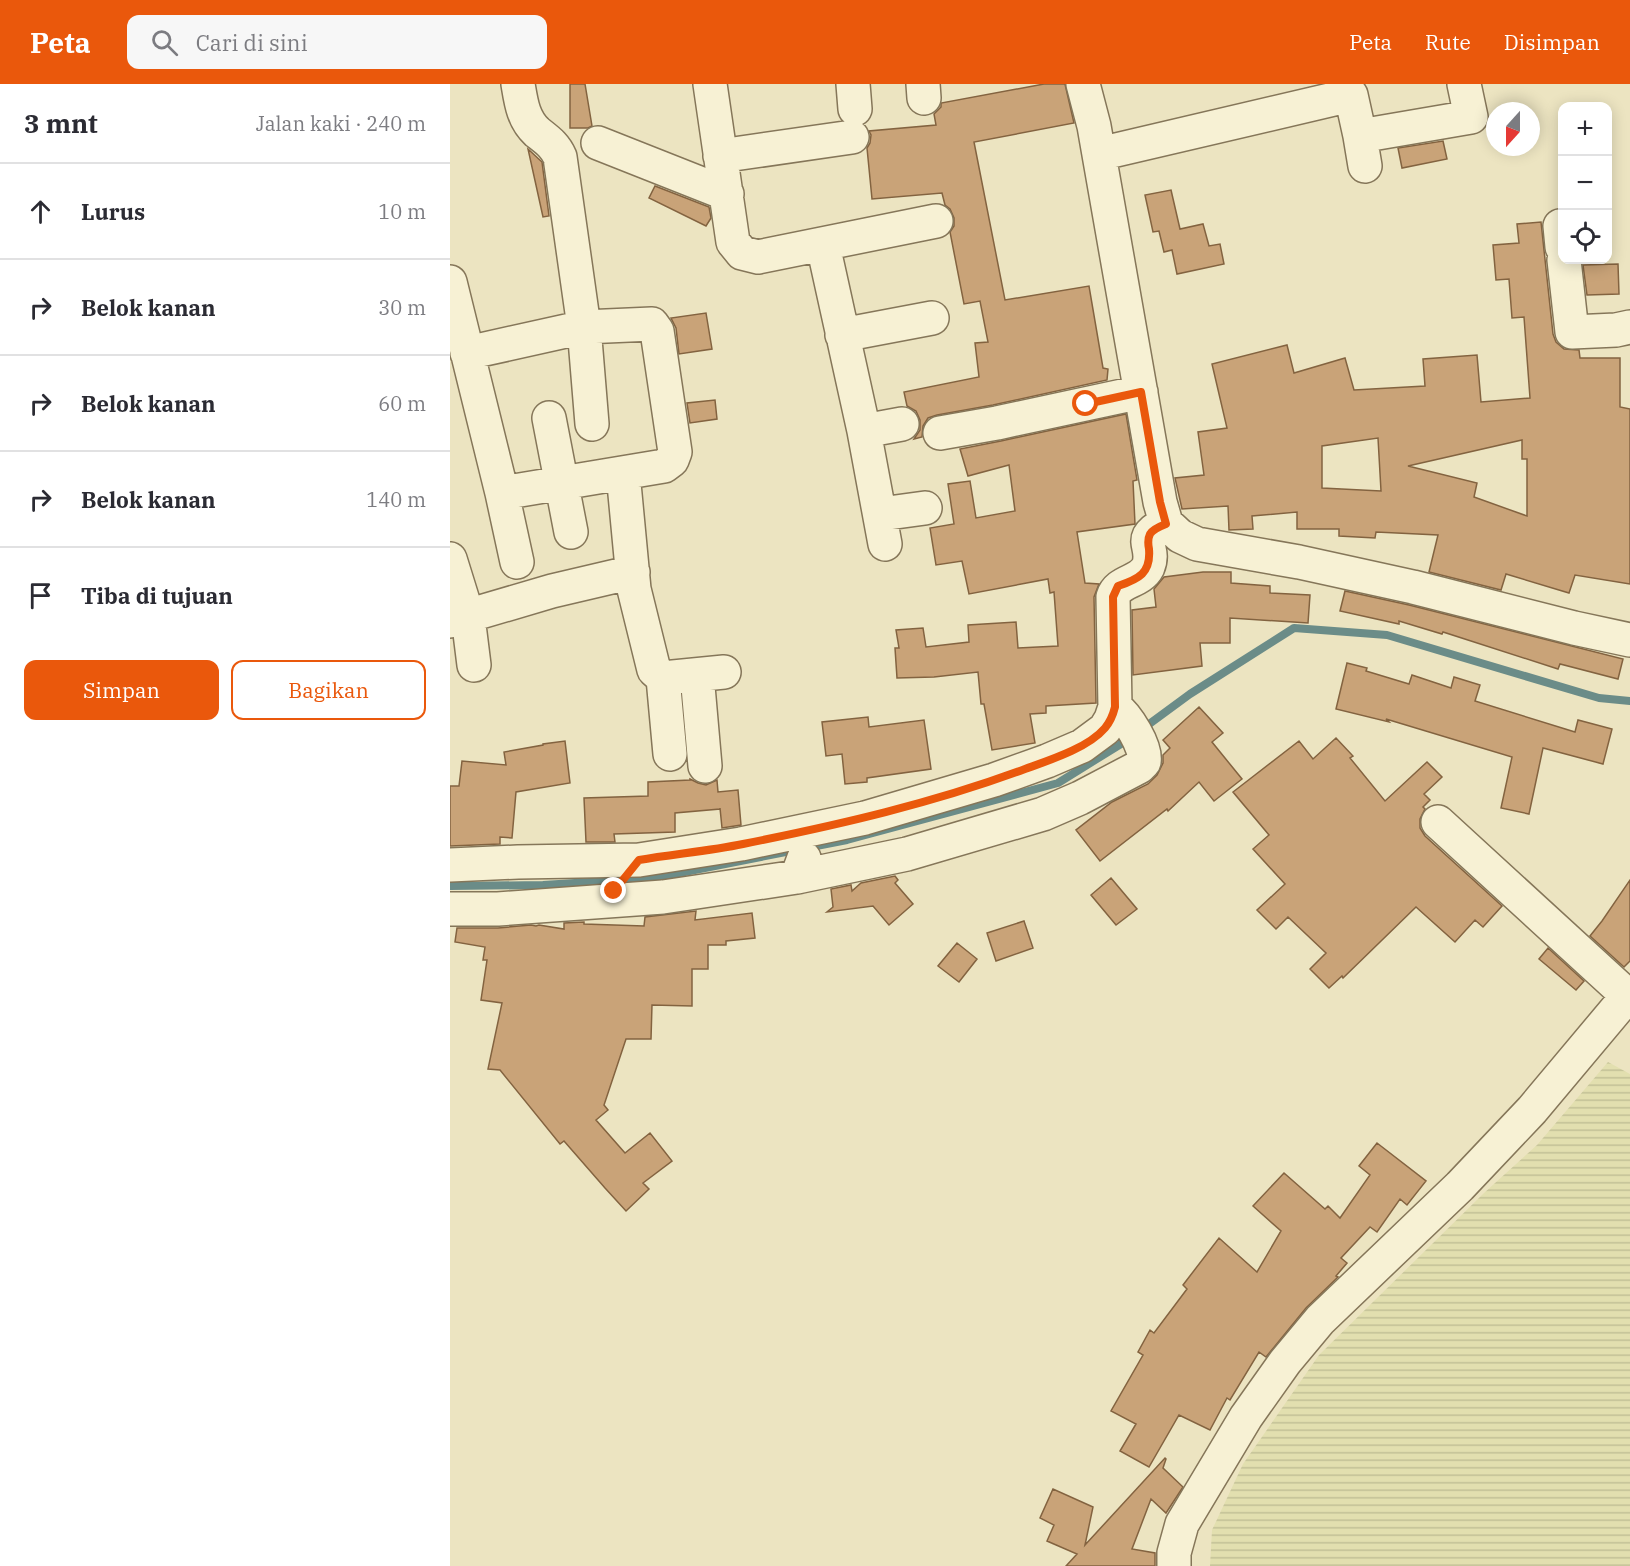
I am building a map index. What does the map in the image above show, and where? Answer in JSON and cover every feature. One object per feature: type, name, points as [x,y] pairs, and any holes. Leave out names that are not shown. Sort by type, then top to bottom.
[{"type":"street","points":[[518,84],[523,112],[536,131],[551,143],[560,157],[584,327],[592,424]]},
{"type":"street","points":[[710,84],[733,242],[742,253],[758,257],[936,221]]},
{"type":"street","points":[[1083,84],[1094,126],[1160,502],[1166,524],[1180,536],[1197,544],[1413,586],[1574,628],[1630,640]]},
{"type":"street","points":[[1099,154],[1350,90],[1363,151],[1471,117],[1464,84]]},
{"type":"street","points":[[720,156],[853,110]]},
{"type":"street","points":[[597,142],[727,194]]},
{"type":"street","points":[[823,245],[883,529],[925,508]]},
{"type":"street","points":[[1564,264],[1572,332],[1630,327]]},
{"type":"street","points":[[452,300],[502,493],[517,562]]},
{"type":"street","points":[[842,335],[932,318]]},
{"type":"street","points":[[466,353],[584,327],[652,324],[657,331],[675,452],[672,460],[664,466],[502,493]]},
{"type":"street","points":[[940,433],[1141,392]]},
{"type":"street","points":[[549,418],[572,532]]},
{"type":"street","points":[[864,431],[902,424]]},
{"type":"street","points":[[623,473],[636,599],[654,670],[663,678],[670,754]]},
{"type":"street","points":[[450,865],[518,861],[622,881],[663,897],[907,854],[1043,814],[1080,798],[1139,767],[1144,762],[1130,730],[1113,597],[1118,586],[1141,575],[1148,566],[1150,533],[1166,524]]},
{"type":"street","points":[[450,559],[459,619],[474,664]]},
{"type":"street","points":[[459,619],[552,591],[633,572]]},
{"type":"street","points":[[663,678],[711,674],[705,766]]},
{"type":"street","points":[[450,909],[498,909],[622,881],[741,844],[814,832],[994,780],[1047,761],[1082,746],[1105,729],[1111,719],[1130,730]]},
{"type":"street","points":[[1174,1566],[1174,1553],[1182,1524],[1246,1418],[1285,1362],[1320,1320],[1460,1186],[1532,1110],[1629,994],[1438,822]]},
{"type":"street","points":[[798,874],[814,832]]},
{"type":"shaded area","points":[[1608,1062],[1630,1074],[1630,1566],[1210,1566],[1212,1530],[1243,1464],[1319,1355],[1484,1193],[1537,1145]]},
{"type":"building","points":[[570,84],[585,84],[592,126],[588,128],[570,128]]},
{"type":"building","points":[[1044,84],[1065,84],[1074,123],[974,142],[1005,300],[1089,286],[1103,368],[1108,369],[1107,380],[937,415],[928,418],[923,426],[922,437],[914,439],[920,430],[920,420],[916,411],[907,406],[904,392],[979,377],[975,343],[988,342],[980,301],[964,304],[950,232],[954,226],[954,218],[950,209],[945,205],[942,193],[872,199],[867,148],[871,135],[869,131],[936,125],[934,114],[941,107],[941,103]]},
{"type":"building","points":[[1443,141],[1447,159],[1402,168],[1398,148]]},
{"type":"building","points":[[528,149],[542,162],[549,216],[543,217]]},
{"type":"building","points":[[655,186],[709,207],[711,218],[706,226],[649,198]]},
{"type":"building","points":[[1171,190],[1180,229],[1203,224],[1209,246],[1220,244],[1224,264],[1177,274],[1172,250],[1164,252],[1159,231],[1153,232],[1145,195]]},
{"type":"building","points":[[1541,222],[1553,334],[1556,342],[1564,349],[1579,350],[1580,358],[1620,358],[1620,407],[1630,409],[1630,584],[1575,575],[1569,593],[1506,574],[1501,590],[1429,572],[1438,535],[1376,532],[1375,538],[1339,536],[1339,529],[1297,529],[1297,512],[1252,516],[1253,529],[1229,530],[1228,506],[1182,509],[1175,478],[1204,475],[1198,432],[1227,428],[1212,364],[1287,345],[1294,373],[1345,358],[1354,390],[1425,386],[1423,359],[1477,355],[1481,402],[1530,398],[1524,317],[1512,318],[1509,279],[1496,280],[1493,245],[1519,243],[1517,224]],"holes":[[[1378,438],[1381,491],[1322,488],[1322,446]],[[1522,440],[1522,459],[1527,459],[1527,516],[1474,497],[1477,483],[1408,466]]]},
{"type":"building","points":[[1618,264],[1619,294],[1587,295],[1583,265]]},
{"type":"building","points":[[706,313],[712,349],[679,354],[676,328],[671,318]]},
{"type":"building","points":[[715,400],[717,419],[690,423],[687,403]]},
{"type":"building","points":[[1126,414],[1137,480],[1133,481],[1135,524],[1077,532],[1085,583],[1099,584],[1094,597],[1096,703],[1046,706],[1046,713],[1030,714],[1035,743],[992,750],[984,704],[981,704],[978,672],[897,678],[895,648],[899,648],[896,630],[923,628],[926,647],[969,642],[968,625],[1016,622],[1018,648],[1058,646],[1054,592],[1050,593],[1048,579],[969,594],[962,561],[936,565],[930,528],[954,524],[948,484],[970,481],[976,518],[1015,511],[1009,465],[968,476],[960,449]]},
{"type":"building","points":[[1203,572],[1231,572],[1231,583],[1270,586],[1270,593],[1310,595],[1308,623],[1230,618],[1230,643],[1200,643],[1202,666],[1133,675],[1132,610],[1156,607],[1154,589],[1164,577]]},
{"type":"building","points":[[1345,591],[1623,659],[1618,679],[1560,664],[1558,669],[1443,632],[1442,634],[1399,621],[1399,624],[1340,611]]},
{"type":"building","points":[[1347,663],[1409,684],[1412,675],[1451,688],[1454,677],[1480,685],[1475,701],[1575,732],[1578,720],[1612,729],[1603,764],[1543,748],[1529,814],[1501,808],[1512,757],[1386,719],[1389,722],[1336,709]]},
{"type":"building","points":[[1199,707],[1223,733],[1212,742],[1242,779],[1214,801],[1199,782],[1168,811],[1167,809],[1100,861],[1076,830],[1112,802],[1148,784],[1157,775],[1163,763],[1163,755],[1170,748],[1163,740]]},
{"type":"building","points":[[868,717],[869,727],[924,720],[931,769],[867,778],[867,782],[845,784],[842,754],[826,756],[822,722]]},
{"type":"building","points":[[1336,738],[1353,756],[1350,758],[1385,801],[1427,762],[1442,777],[1424,794],[1430,800],[1423,807],[1425,809],[1420,819],[1420,828],[1425,836],[1502,906],[1483,927],[1475,920],[1455,942],[1416,907],[1343,978],[1342,976],[1329,988],[1310,969],[1326,953],[1288,917],[1276,929],[1257,910],[1285,884],[1253,849],[1269,835],[1233,792],[1299,741],[1313,759]]},
{"type":"building","points":[[565,741],[570,783],[516,792],[512,838],[500,837],[500,844],[450,846],[450,786],[459,786],[462,761],[506,765],[504,752]]},
{"type":"building","points":[[690,779],[706,785],[717,780],[718,792],[738,790],[741,825],[722,828],[720,808],[675,813],[675,832],[614,834],[615,842],[586,842],[584,798],[648,796],[648,782]]},
{"type":"building","points":[[895,876],[898,880],[895,883],[913,904],[889,925],[873,906],[827,912],[833,907],[831,889],[851,885],[852,891],[861,883]]},
{"type":"building","points":[[1111,878],[1137,909],[1116,925],[1091,895]]},
{"type":"building","points":[[1630,880],[1630,961],[1624,967],[1590,936]]},
{"type":"building","points":[[696,911],[695,920],[752,913],[755,938],[726,941],[726,945],[708,945],[708,969],[692,969],[692,1006],[652,1005],[651,1039],[626,1039],[604,1105],[608,1110],[596,1120],[625,1153],[650,1133],[672,1161],[643,1183],[649,1189],[626,1211],[564,1141],[560,1144],[500,1070],[488,1069],[502,1003],[481,1000],[487,960],[483,960],[485,947],[455,942],[457,928],[539,925],[564,929],[564,923],[584,922],[584,924],[644,926],[645,917]]},
{"type":"building","points":[[1024,921],[1033,948],[996,961],[987,933]]},
{"type":"building","points":[[957,943],[977,959],[959,982],[938,966]]},
{"type":"building","points":[[1548,948],[1584,981],[1576,990],[1539,959]]},
{"type":"building","points":[[1377,1143],[1426,1181],[1407,1205],[1400,1199],[1377,1232],[1370,1227],[1341,1258],[1347,1263],[1336,1276],[1338,1277],[1306,1308],[1266,1357],[1259,1352],[1230,1400],[1227,1398],[1210,1430],[1179,1415],[1149,1467],[1120,1451],[1136,1424],[1111,1411],[1143,1355],[1138,1352],[1150,1330],[1154,1333],[1187,1289],[1183,1285],[1219,1238],[1257,1272],[1281,1231],[1253,1206],[1284,1173],[1325,1209],[1328,1206],[1340,1218],[1370,1175],[1359,1166]]},
{"type":"building","points":[[1165,1458],[1163,1468],[1183,1487],[1166,1513],[1151,1499],[1132,1549],[1155,1553],[1155,1566],[1066,1566],[1077,1554],[1047,1541],[1054,1525],[1040,1518],[1053,1489],[1093,1507],[1085,1545]]},
{"type":"waterway","points":[[1141,730],[1190,694],[1294,628],[1387,635],[1599,698],[1630,701]]},
{"type":"waterway","points":[[450,886],[543,885],[654,878],[847,840],[1058,783],[1129,739]]},
{"type":"route","points":[[614,891],[639,860],[741,844],[865,818],[994,780],[1047,761],[1082,746],[1105,729],[1115,707],[1113,597],[1118,586],[1141,575],[1148,566],[1150,533],[1166,524],[1160,502],[1141,392],[1086,404]]}]
